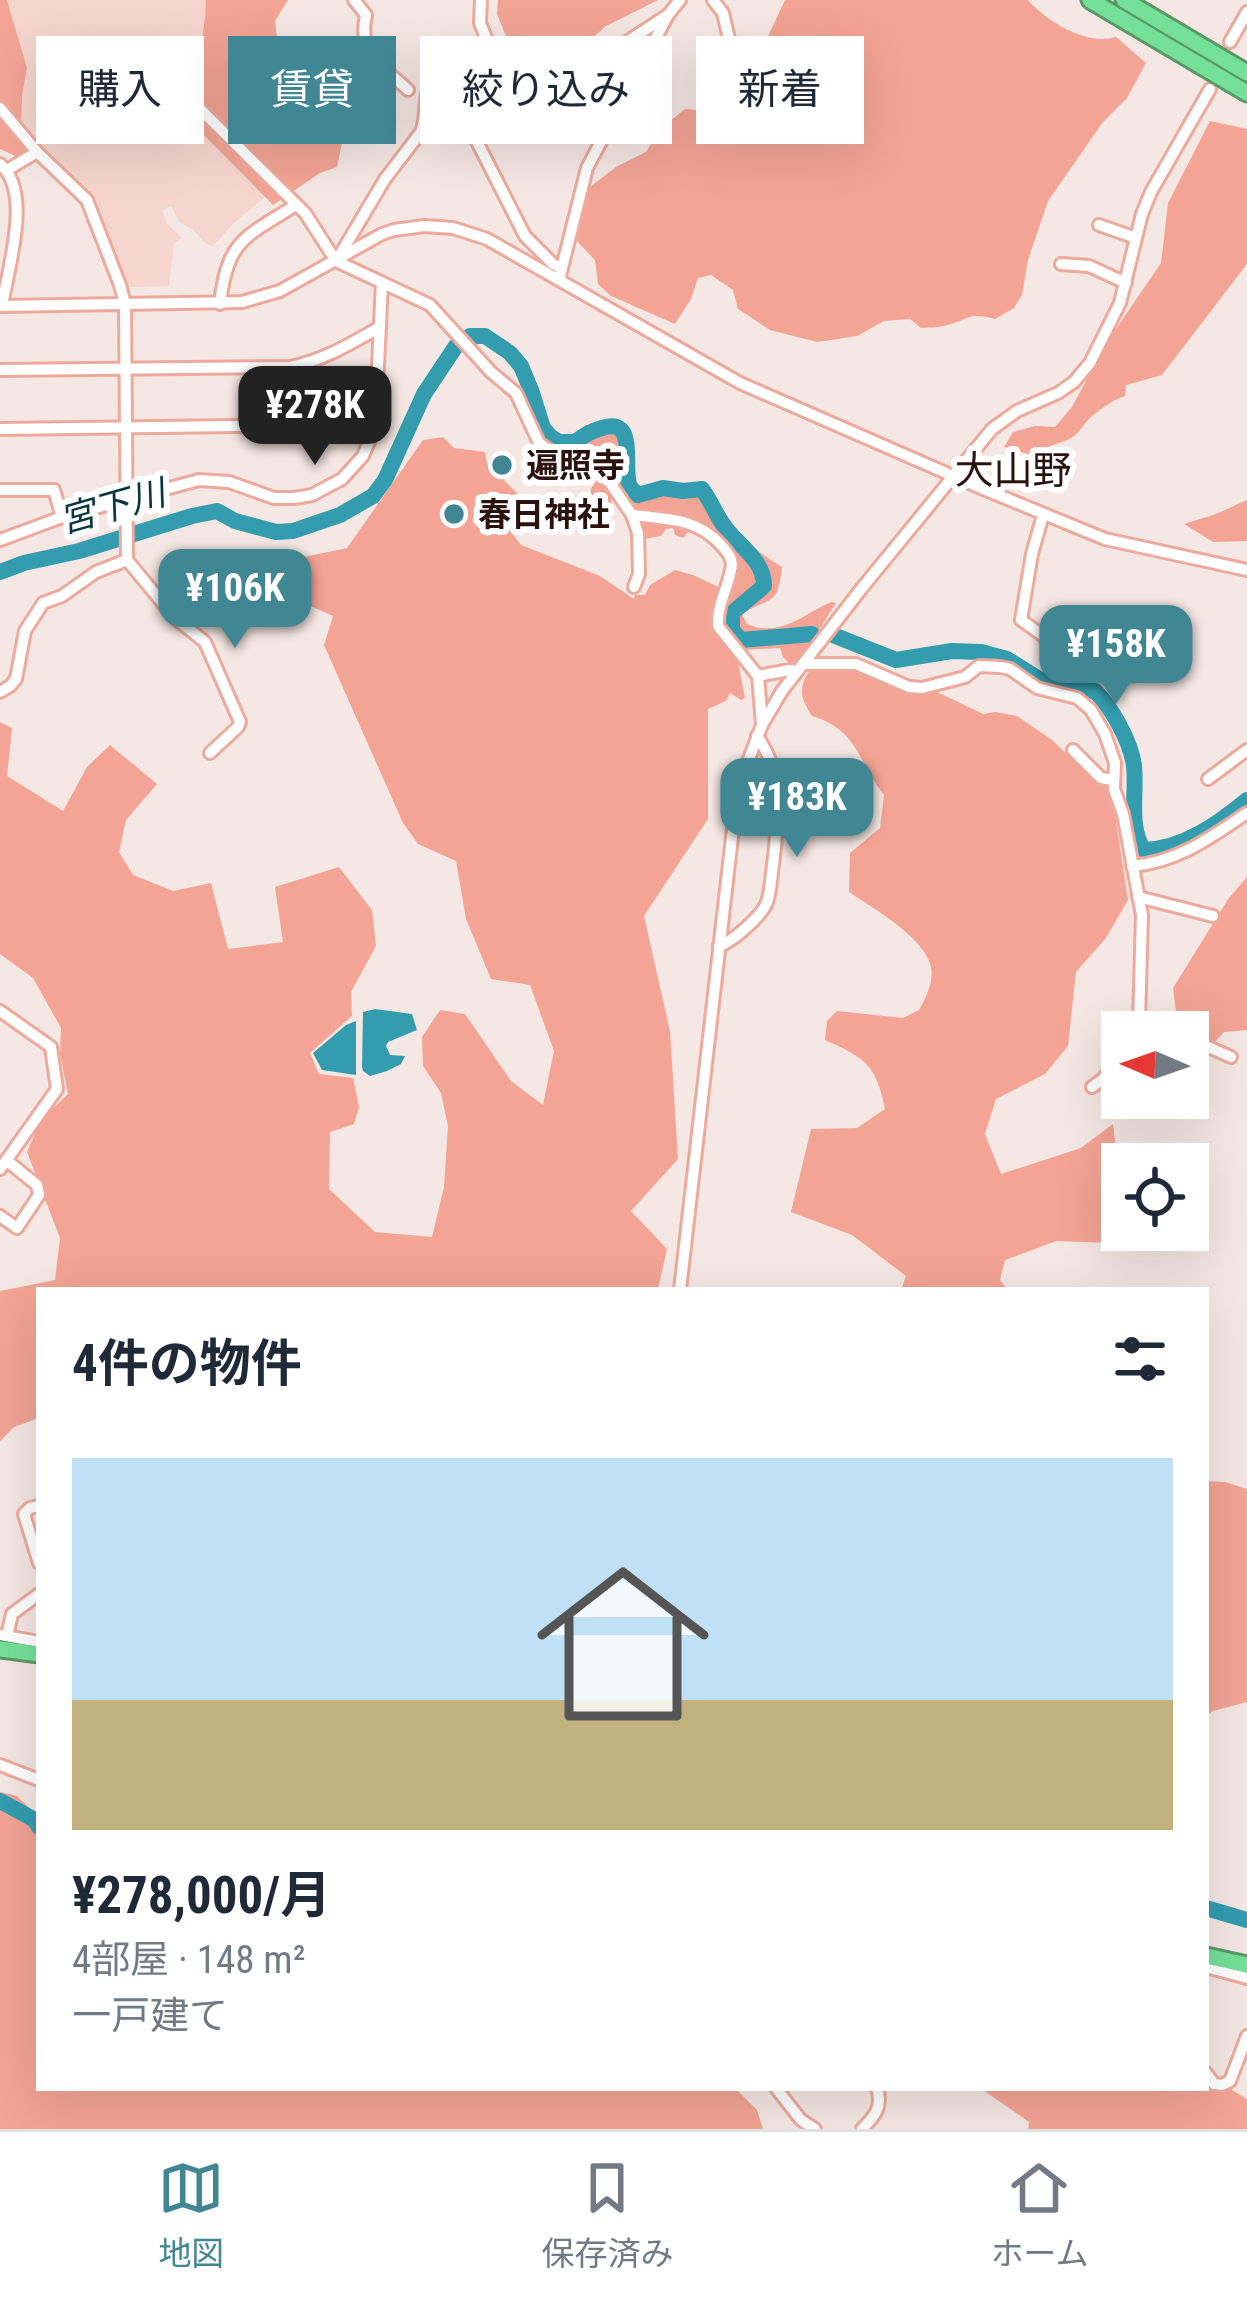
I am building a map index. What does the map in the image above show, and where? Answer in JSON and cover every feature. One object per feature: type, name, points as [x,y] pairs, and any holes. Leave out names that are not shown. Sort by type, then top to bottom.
[{"type":"highway","points":[[1090,0],[1247,93]]},
{"type":"highway","points":[[1124,0],[1247,73]]},
{"type":"highway","points":[[2,1640],[36,1653]]},
{"type":"highway","points":[[1209,1957],[1247,1965]]},
{"type":"street","points":[[354,0],[366,15],[364,36]]},
{"type":"street","points":[[481,0],[478,16],[486,36]]},
{"type":"street","points":[[560,274],[587,167],[680,0]]},
{"type":"street","points":[[713,0],[723,13],[728,36]]},
{"type":"street","points":[[1230,42],[1247,12]]},
{"type":"street","points":[[636,36],[668,15]]},
{"type":"street","points":[[680,1287],[739,785],[759,730],[800,667],[982,439],[1017,411],[1058,393],[1082,374],[1110,326],[1150,192],[1210,89]]},
{"type":"street","points":[[0,108],[87,200],[120,285],[125,304],[127,556],[176,618],[206,642],[236,709],[238,727],[210,753]]},
{"type":"street","points":[[204,113],[305,214],[336,261],[430,305],[516,393],[539,443],[557,456],[602,471],[632,515],[640,540],[634,587]]},
{"type":"street","points":[[336,261],[385,179],[420,132]]},
{"type":"street","points":[[478,144],[525,236],[560,274]]},
{"type":"street","points":[[37,152],[3,166],[12,177],[17,215],[1,306],[242,302],[280,291],[382,234],[424,226],[453,228],[560,274],[740,383],[1042,515],[1106,539],[1247,570]]},
{"type":"street","points":[[220,304],[232,250],[296,205]]},
{"type":"street","points":[[1099,226],[1136,238]]},
{"type":"street","points":[[1061,264],[1089,266],[1126,283]]},
{"type":"street","points":[[0,540],[62,517],[199,480],[229,482],[274,498],[313,495],[342,479],[363,456],[375,427],[382,284]]},
{"type":"street","points":[[0,370],[290,367],[329,356],[380,327]]},
{"type":"street","points":[[0,429],[309,424],[334,419],[377,400]]},
{"type":"street","points":[[0,490],[54,490],[62,517]]},
{"type":"street","points":[[632,515],[695,524],[730,556],[718,626],[758,676],[759,730],[778,788],[767,902],[729,943],[719,946]]},
{"type":"street","points":[[1042,515],[1021,620],[1070,656],[1132,660]]},
{"type":"street","points":[[0,692],[16,679],[25,631],[43,603],[127,556]]},
{"type":"street","points":[[758,676],[800,667],[856,664],[922,688],[964,677],[979,666],[1010,669],[1031,686],[1077,698],[1091,710],[1115,763],[1113,780],[1142,915],[1138,1011]]},
{"type":"street","points":[[1073,750],[1101,778],[1113,780]]},
{"type":"street","points":[[1208,779],[1247,750]]},
{"type":"street","points":[[1132,866],[1171,859],[1247,813]]},
{"type":"street","points":[[1138,897],[1213,916]]},
{"type":"street","points":[[0,1011],[51,1047],[57,1088],[3,1164],[37,1185],[39,1195],[17,1228],[0,1216]]},
{"type":"street","points":[[1209,1047],[1231,1057]]},
{"type":"street","points":[[1092,1087],[1101,1080]]},
{"type":"street","points":[[36,1507],[24,1514],[36,1553]]},
{"type":"street","points":[[36,1596],[12,1614],[2,1640],[36,1642]]},
{"type":"street","points":[[0,1765],[36,1779]]},
{"type":"street","points":[[1209,1968],[1247,1978]]},
{"type":"street","points":[[1209,2077],[1214,2084],[1230,2080],[1247,2036]]},
{"type":"street","points":[[778,2091],[801,2120],[815,2129]]},
{"type":"street","points":[[862,2129],[879,2110],[878,2091]]},
{"type":"shaded area","points":[[0,0],[7,0],[27,68],[21,128],[28,152],[18,157],[0,149]]},
{"type":"shaded area","points":[[7,0],[206,0],[203,36],[36,36],[36,142],[21,128],[27,68]]},
{"type":"shaded area","points":[[206,0],[288,0],[275,21],[277,36],[228,36],[228,144],[342,144],[337,167],[273,205],[204,135],[202,36]]},
{"type":"shaded area","points":[[498,0],[658,0],[595,36],[506,36],[497,14]]},
{"type":"shaded area","points":[[785,0],[1028,0],[1068,30],[1093,38],[1116,37],[1146,63],[1127,98],[1103,122],[1048,201],[1022,295],[1014,308],[995,319],[972,316],[921,328],[910,319],[884,321],[857,336],[817,342],[770,330],[738,309],[733,290],[711,275],[698,278],[675,324],[611,296],[598,284],[595,260],[575,239],[586,190],[646,152],[651,144],[672,144],[672,120],[685,109],[696,110],[696,144],[864,144],[864,36],[768,36]]},
{"type":"shaded area","points":[[1210,121],[1247,129],[1247,264],[1162,375],[1126,385],[1125,396],[1092,416],[1074,436],[1035,456],[1004,447],[1013,432],[1055,427],[1072,407],[1105,345],[1161,263],[1168,203]]},
{"type":"shaded area","points":[[204,135],[265,197],[213,246],[179,222],[171,206],[162,211],[182,238],[174,244],[169,286],[128,287],[96,204],[38,144],[204,144]]},
{"type":"shaded area","points":[[609,421],[618,426],[628,440],[636,484],[699,488],[714,499],[748,542],[782,567],[775,595],[742,614],[747,624],[780,627],[836,603],[801,658],[790,664],[780,648],[742,650],[737,657],[745,698],[730,693],[726,701],[708,709],[708,819],[644,916],[670,1031],[678,1159],[631,1211],[667,1249],[658,1287],[36,1287],[36,1419],[14,1427],[0,1441],[0,1291],[55,1280],[60,1238],[27,1152],[41,1120],[68,1094],[60,1054],[61,1028],[33,978],[0,954],[0,722],[12,728],[7,776],[63,811],[87,767],[110,745],[157,784],[126,820],[119,852],[133,875],[173,891],[211,883],[228,949],[283,942],[275,887],[339,867],[372,910],[376,946],[351,992],[352,1016],[310,1053],[319,1074],[353,1078],[359,1107],[354,1124],[330,1132],[329,1189],[375,1232],[432,1237],[444,1187],[448,1126],[441,1093],[423,1066],[422,1037],[440,1010],[465,1014],[511,1081],[543,1105],[554,1051],[530,985],[491,979],[466,919],[456,861],[418,844],[403,823],[324,645],[333,616],[299,601],[262,610],[261,570],[254,552],[304,557],[347,548],[423,440],[443,437],[454,448],[485,452],[487,463],[521,497],[499,516],[521,545],[600,576],[634,599],[675,570],[727,591],[733,556],[693,526],[683,538],[673,528],[661,536],[633,541],[621,491],[612,476],[609,513],[591,498],[600,474],[569,451],[568,442],[585,425]]},
{"type":"shaded area","points":[[1247,500],[1247,541],[1213,542],[1184,524],[1216,514]]},
{"type":"shaded area","points":[[812,667],[860,668],[910,693],[935,691],[983,714],[1017,716],[1111,788],[1128,900],[1106,938],[1076,972],[1068,1046],[1045,1074],[996,1099],[985,1134],[1001,1174],[1081,1148],[1113,1124],[1115,1143],[1101,1143],[1101,1243],[1056,1241],[1005,1260],[1000,1280],[1006,1287],[902,1287],[906,1276],[852,1235],[791,1212],[811,1129],[857,1128],[885,1109],[867,1064],[825,1040],[827,1021],[837,1011],[903,1018],[919,1010],[932,975],[916,942],[849,892],[850,853],[880,828],[884,795],[848,738],[812,716],[802,686]]},
{"type":"shaded area","points":[[1247,877],[1247,1030],[1224,1032],[1212,1045],[1209,1011],[1176,1011],[1173,988]]},
{"type":"shaded area","points":[[1209,1481],[1247,1489],[1247,1702],[1209,1714]]},
{"type":"shaded area","points":[[0,1792],[17,1796],[36,1815],[36,2091],[738,2091],[757,2110],[763,2129],[0,2129]]},
{"type":"shaded area","points":[[1224,2085],[1247,2099],[1247,2129],[1028,2129],[1029,2122],[984,2091],[1209,2091],[1209,2086]]},
{"type":"water","points":[[363,1012],[412,1014],[417,1030],[386,1046],[390,1055],[405,1056],[401,1064],[370,1076],[362,1067]]},
{"type":"water","points":[[356,1021],[356,1075],[322,1070],[313,1053]]},
{"type":"waterway","name":"宮下川","points":[[0,572],[217,511],[276,532],[340,515],[373,496],[385,480],[424,394],[456,346],[470,336],[485,336],[521,366],[543,428],[551,437],[575,442],[598,429],[620,428],[626,442],[629,484],[638,495],[663,488],[702,489],[763,576],[764,586],[732,613],[732,630],[741,640],[812,634]]},
{"type":"waterway","name":"宮下川","points":[[833,635],[896,660],[952,651],[981,652],[1007,659],[1044,682],[1095,691],[1120,726],[1132,757],[1135,821],[1144,850],[1186,840],[1247,800]]},
{"type":"waterway","points":[[0,1801],[36,1822]]},
{"type":"waterway","points":[[1209,1909],[1247,1920]]},
{"type":"place","name":"遍照寺","points":[[502,465]]},
{"type":"place","name":"春日神社","points":[[454,514]]},
{"type":"district","name":"大山野","points":[[1013,470]]}]
